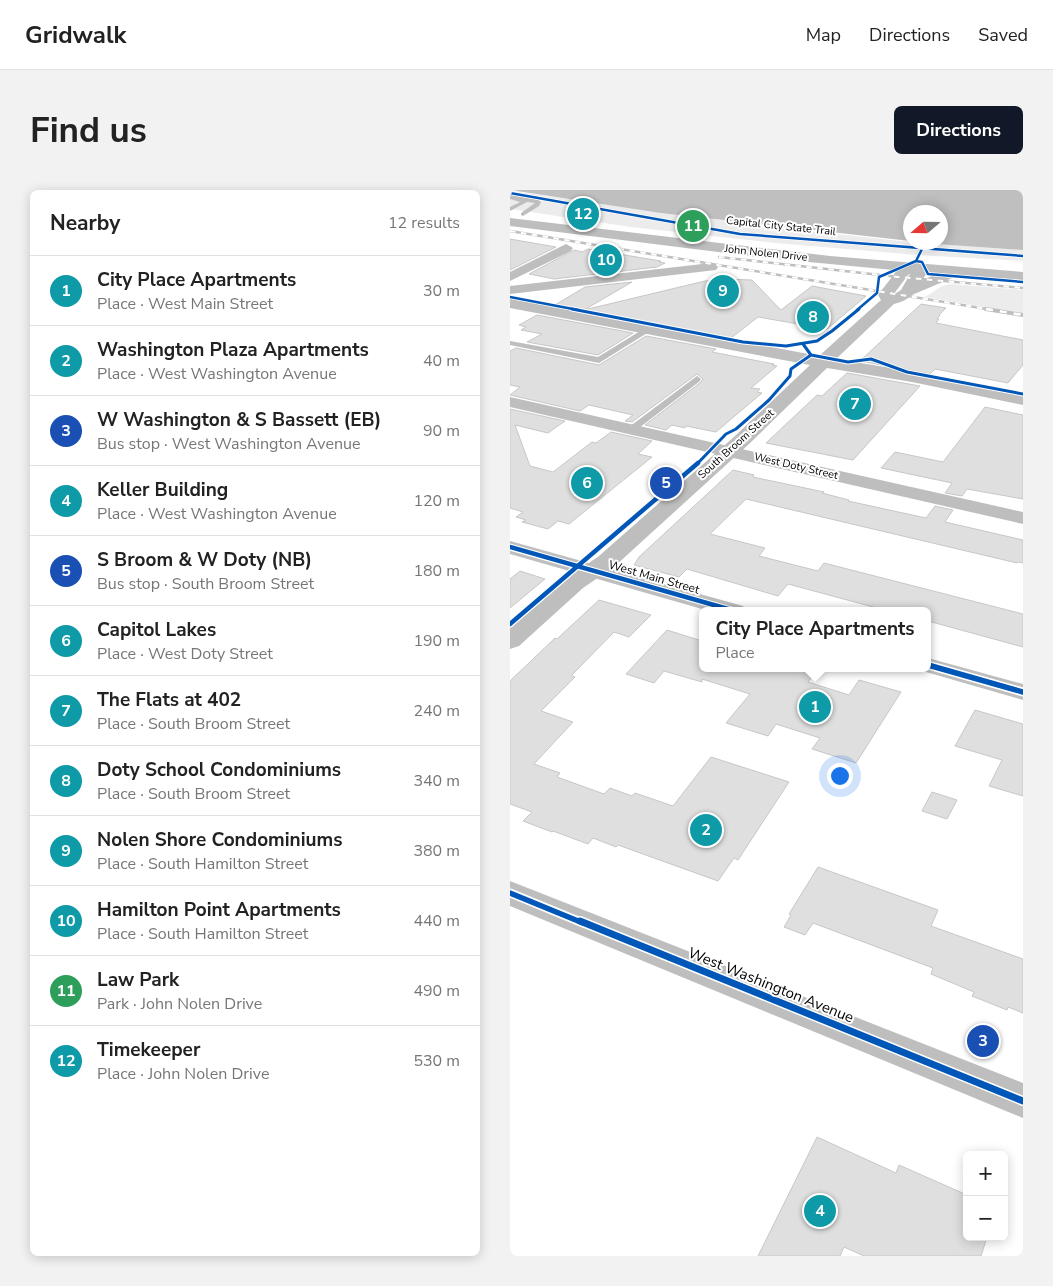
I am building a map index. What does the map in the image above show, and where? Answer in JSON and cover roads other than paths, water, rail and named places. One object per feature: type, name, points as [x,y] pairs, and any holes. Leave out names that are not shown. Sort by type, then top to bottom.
[{"type":"street","name":"John Nolen Drive","points":[[514,212],[637,231],[835,252]]},
{"type":"street","name":"John Nolen Drive","points":[[510,222],[689,245],[912,268],[975,273],[1012,268]]},
{"type":"street","points":[[510,276],[566,248]]},
{"type":"street","points":[[835,252],[898,261],[912,268],[919,274],[906,293]]},
{"type":"street","points":[[835,252],[1012,268],[1023,277]]},
{"type":"street","points":[[847,262],[880,272],[887,278],[890,294]]},
{"type":"street","points":[[912,268],[932,264],[1012,268]]},
{"type":"street","points":[[510,290],[711,268]]},
{"type":"street","name":"South Broom Street","points":[[510,640],[575,583],[607,561],[728,451],[823,362],[890,294],[903,272],[912,268]]},
{"type":"street","name":"South Broom Street","points":[[890,294],[900,298],[906,293],[939,278],[975,273]]},
{"type":"street","points":[[510,303],[1023,400]]},
{"type":"street","points":[[762,351],[812,349],[848,337],[850,352],[862,361],[908,378]]},
{"type":"street","name":"West Doty Street","points":[[510,402],[1023,518]]},
{"type":"street","name":"West Main Street","points":[[510,547],[722,607]]},
{"type":"street","points":[[931,666],[1023,692]]},
{"type":"street","name":"West Washington Avenue","points":[[510,893],[1023,1101]]},
{"type":"lane","points":[[510,197],[539,202],[514,212]]},
{"type":"lane","points":[[514,212],[524,202],[518,198]]},
{"type":"lane","points":[[510,343],[599,360],[648,330]]},
{"type":"lane","points":[[632,429],[697,379]]},
{"type":"railway","points":[[510,231],[993,310]]},
{"type":"railway","points":[[719,257],[898,277],[1023,288]]},
{"type":"railway","points":[[986,309],[1023,315]]},
{"type":"place","name":"Timekeeper","points":[[583,214]]},
{"type":"place","name":"Law Park","points":[[693,226]]},
{"type":"place","name":"Hamilton Point Apartments","points":[[606,260]]},
{"type":"place","name":"Nolen Shore Condominiums","points":[[723,291]]},
{"type":"place","name":"Doty School Condominiums","points":[[813,317]]},
{"type":"place","name":"The Flats at 402","points":[[855,404]]},
{"type":"place","name":"Capitol Lakes","points":[[587,483]]},
{"type":"place","name":"S Broom & W Doty (NB)","points":[[666,483]]},
{"type":"place","name":"City Place Apartments","points":[[815,707]]},
{"type":"place","name":"Washington Plaza Apartments","points":[[706,830]]},
{"type":"place","name":"W Washington & S Bassett (EB)","points":[[983,1041]]},
{"type":"place","name":"Keller Building","points":[[820,1211]]}]
